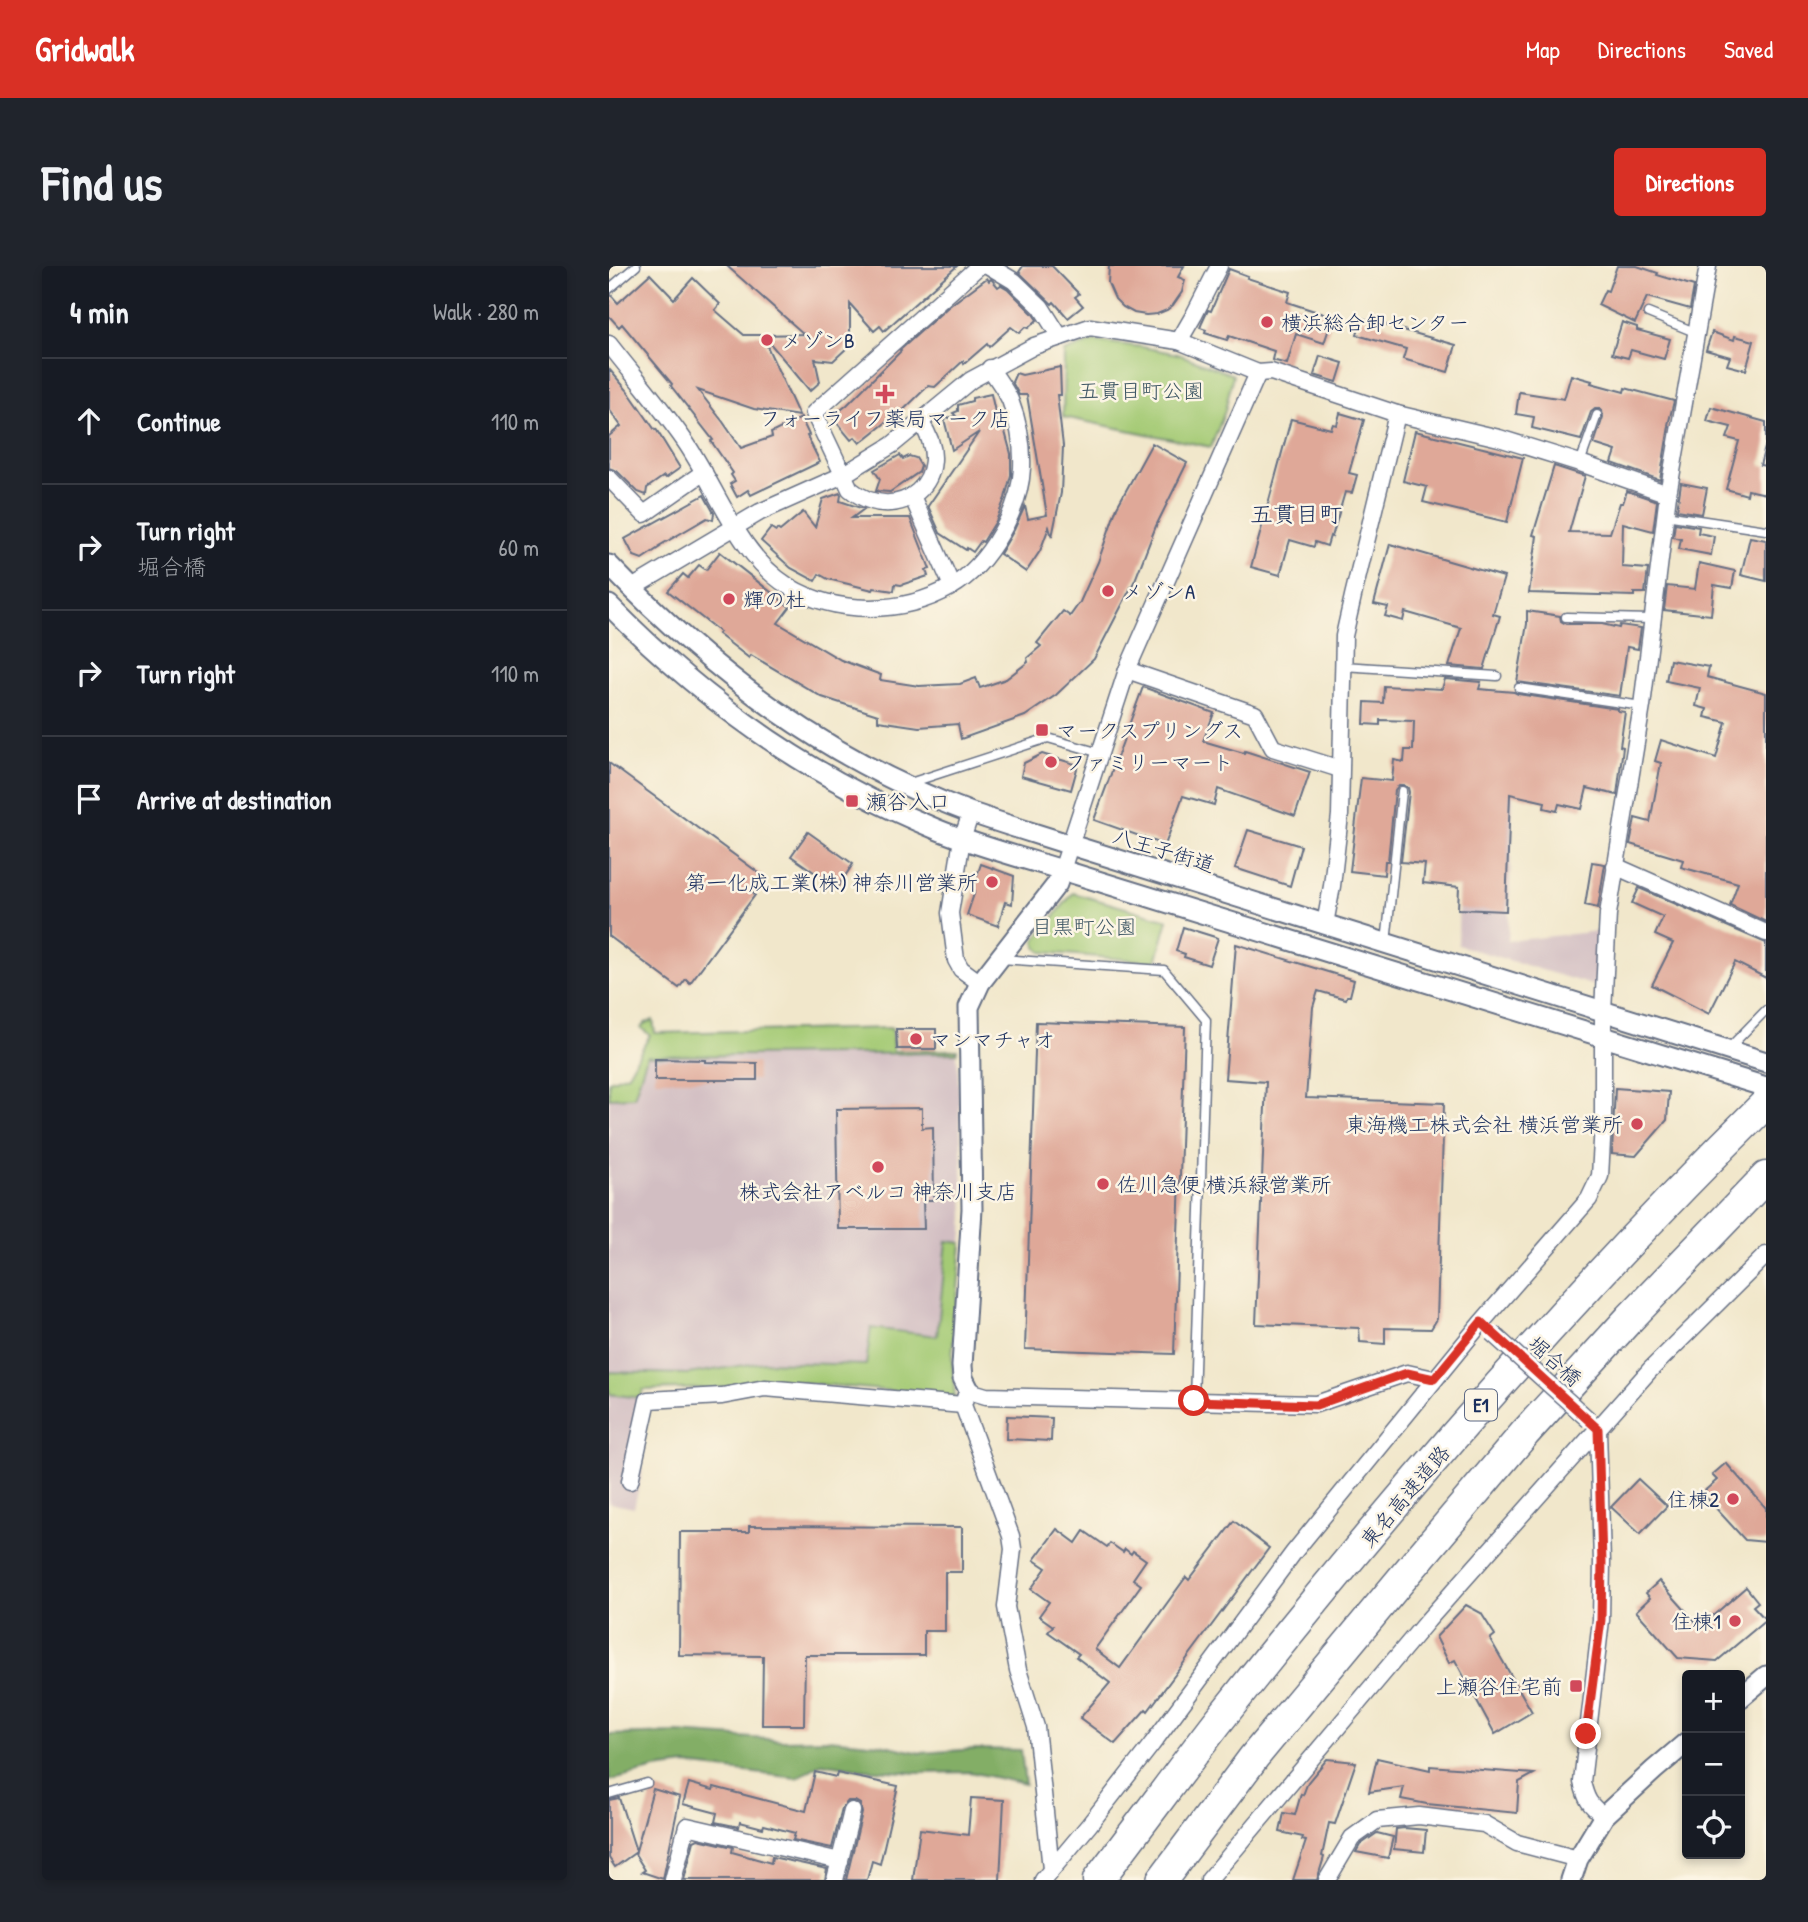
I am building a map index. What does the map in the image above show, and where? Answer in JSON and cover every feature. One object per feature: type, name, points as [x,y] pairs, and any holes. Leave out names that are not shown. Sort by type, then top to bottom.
[{"type":"highway","name":"東名高速道路","points":[[1098,1880],[1217,1724],[1483,1403],[1591,1284],[1766,1103]]},
{"type":"highway","name":"E1","points":[[1162,1880],[1254,1757],[1525,1433],[1630,1318],[1766,1177]]},
{"type":"street","points":[[921,423],[934,451],[928,478],[912,496],[888,504],[874,503],[861,498],[850,489],[814,413],[979,266]]},
{"type":"street","points":[[989,266],[1014,281],[1041,307],[1060,337]]},
{"type":"street","points":[[1179,341],[1219,266]]},
{"type":"street","points":[[1047,1875],[1153,1744],[1294,1552],[1434,1379],[1487,1328],[1589,1199],[1600,1176],[1608,914],[1642,706],[1668,494],[1708,266]]},
{"type":"street","points":[[632,588],[734,526],[843,475],[892,445],[971,380],[991,368],[1034,346],[1090,327],[1179,341],[1258,373],[1271,372],[1397,414],[1499,438],[1668,494]]},
{"type":"street","points":[[609,344],[685,441],[734,526],[770,572],[788,586],[813,598],[846,606],[877,609],[930,597],[952,586],[975,569],[995,544],[1007,523],[1018,495],[1022,469],[1021,444],[1009,398],[991,368]]},
{"type":"street","points":[[1047,1875],[1036,1727],[1018,1670],[1006,1607],[1013,1549],[1011,1536],[966,1397],[963,1378],[972,1209],[969,1007],[980,983],[1057,884],[1127,670],[1258,373]]},
{"type":"street","points":[[1325,924],[1340,815],[1344,636],[1397,414]]},
{"type":"street","points":[[609,478],[644,514],[704,472]]},
{"type":"street","points":[[912,496],[952,586]]},
{"type":"street","name":"八王子街道","points":[[609,565],[712,663],[776,712],[861,763],[904,785],[971,813],[1766,1062]]},
{"type":"street","points":[[609,605],[695,686],[765,738],[846,787],[923,823],[962,839],[1766,1087]]},
{"type":"street","points":[[1127,670],[1255,713],[1273,748],[1340,769]]},
{"type":"street","points":[[971,813],[962,839],[950,913],[956,960],[961,969],[980,983]]},
{"type":"street","points":[[1615,866],[1766,933]]},
{"type":"street","points":[[1209,1880],[1594,1425],[1766,1255]]},
{"type":"street","name":"堀合橋","points":[[1487,1328],[1594,1425]]},
{"type":"street","points":[[629,1481],[648,1399],[722,1396],[765,1388],[966,1397],[976,1393],[986,1396],[1316,1405],[1407,1373],[1434,1379]]},
{"type":"street","points":[[1594,1425],[1602,1562],[1601,1620],[1582,1782],[1587,1799],[1604,1816]]},
{"type":"street","points":[[1745,1694],[1766,1676]]},
{"type":"street","points":[[1571,1880],[1578,1859],[1604,1816],[1682,1746]]},
{"type":"street","points":[[835,1880],[852,1811]]},
{"type":"street","points":[[1327,1880],[1352,1838],[1377,1820],[1405,1817],[1419,1816],[1484,1824],[1517,1843],[1578,1859]]},
{"type":"street","points":[[673,1880],[687,1826],[840,1861]]},
{"type":"lane","points":[[609,289],[636,266]]},
{"type":"lane","points":[[1648,313],[1697,333]]},
{"type":"lane","points":[[1580,463],[1597,415]]},
{"type":"lane","points":[[1665,515],[1766,530]]},
{"type":"lane","points":[[1566,617],[1652,619]]},
{"type":"lane","points":[[1343,666],[1497,676]]},
{"type":"lane","points":[[1519,688],[1642,706]]},
{"type":"lane","points":[[904,785],[1048,737],[1100,753]]},
{"type":"lane","points":[[1386,943],[1402,791]]},
{"type":"lane","points":[[999,958],[1164,970],[1206,1020],[1194,1401]]},
{"type":"lane","points":[[1732,1051],[1766,1010]]},
{"type":"lane","points":[[609,1794],[647,1783]]},
{"type":"shaded area","points":[[1460,757],[1514,761],[1508,941],[1599,931],[1595,986],[1458,945]]},
{"type":"shaded area","points":[[957,1053],[964,1216],[962,1243],[947,1241],[937,1337],[871,1328],[866,1365],[764,1362],[688,1374],[609,1372],[609,1098],[634,1097],[646,1056]]},
{"type":"shaded area","points":[[609,1394],[641,1398],[628,1465],[643,1469],[634,1508],[609,1503]]},
{"type":"green space","name":"五貫目町公園","points":[[1095,341],[1178,354],[1233,375],[1225,411],[1211,447],[1063,417],[1064,352]]},
{"type":"green space","name":"目黒町公園","points":[[1073,893],[1168,920],[1156,962],[1042,952],[1037,948],[1035,940]]},
{"type":"green space","points":[[653,1020],[655,1033],[892,1028],[893,1051],[957,1050],[957,1053],[647,1056],[634,1097],[609,1098],[609,1081],[628,1074],[650,1035],[641,1028]]},
{"type":"green space","points":[[947,1241],[962,1243],[952,1358],[955,1397],[762,1381],[720,1388],[643,1390],[641,1398],[609,1394],[609,1372],[688,1374],[764,1362],[866,1365],[871,1328],[937,1336]]},
{"type":"green space","points":[[678,1733],[782,1740],[829,1739],[880,1744],[921,1753],[976,1749],[1021,1750],[1025,1784],[970,1772],[918,1773],[822,1763],[797,1778],[686,1765],[655,1769],[609,1781],[609,1735]]},
{"type":"building","points":[[727,266],[957,266],[884,331],[880,326],[874,331],[850,304],[850,345],[833,361],[815,359],[820,382],[810,391],[763,335],[804,334]]},
{"type":"building","points":[[1023,266],[1052,266],[1079,294],[1075,297],[1083,306],[1068,318],[1019,272]]},
{"type":"building","points":[[1109,266],[1184,266],[1178,277],[1185,280],[1182,292],[1167,310],[1146,315],[1134,313],[1115,299],[1108,283]]},
{"type":"building","points":[[1617,266],[1637,266],[1694,286],[1690,309],[1647,297],[1635,323],[1598,305],[1605,290],[1608,291]]},
{"type":"building","points":[[1229,269],[1290,292],[1287,302],[1333,317],[1324,343],[1296,334],[1287,364],[1272,360],[1274,351],[1229,336],[1227,340],[1205,333],[1206,330],[1200,328],[1208,310],[1211,311]]},
{"type":"building","points":[[650,274],[674,299],[693,278],[720,304],[715,310],[744,335],[762,335],[799,416],[754,409],[698,390],[741,448],[772,437],[771,433],[801,418],[820,462],[751,495],[748,490],[737,497],[730,484],[735,481],[731,475],[733,473],[711,441],[713,440],[672,384],[622,324],[619,327],[609,316],[609,295],[618,303]]},
{"type":"building","points":[[987,278],[998,287],[1001,285],[1008,289],[1037,320],[1019,333],[1011,327],[989,347],[987,344],[964,364],[963,361],[935,387],[928,386],[891,422],[889,420],[860,443],[855,437],[851,440],[832,417],[900,350],[948,307]]},
{"type":"building","points":[[1361,318],[1456,345],[1448,372],[1403,359],[1406,349],[1357,335]]},
{"type":"building","points":[[1622,322],[1637,327],[1637,330],[1670,339],[1664,359],[1631,350],[1628,358],[1612,354]]},
{"type":"building","points":[[1712,332],[1734,340],[1735,336],[1754,341],[1746,370],[1727,365],[1730,357],[1706,350]]},
{"type":"building","points":[[1320,356],[1343,363],[1337,382],[1314,375]]},
{"type":"building","points":[[1060,367],[1061,395],[1057,395],[1063,446],[1061,493],[1052,537],[1049,527],[1040,551],[1026,572],[1000,554],[1025,506],[1028,519],[1047,515],[1027,395],[1019,395],[1012,382],[1016,373],[1022,375]]},
{"type":"building","points":[[609,369],[656,429],[680,468],[647,488],[646,495],[638,492],[617,471],[609,468],[609,436],[621,426],[609,409]]},
{"type":"building","points":[[1571,375],[1624,392],[1625,388],[1674,401],[1660,480],[1612,463],[1616,451],[1594,444],[1603,417],[1600,409],[1591,412],[1581,440],[1532,428],[1534,417],[1516,414],[1519,392],[1564,399]]},
{"type":"building","points":[[991,394],[997,421],[1000,413],[1011,454],[1011,475],[996,521],[973,552],[940,533],[928,506],[979,432],[952,450],[944,419],[956,416],[953,413],[958,411],[958,405],[972,401],[972,398]]},
{"type":"building","points":[[1711,407],[1766,422],[1766,444],[1760,465],[1766,466],[1766,494],[1748,490],[1747,495],[1726,489],[1739,441],[1727,438],[1731,427],[1707,421]]},
{"type":"building","points":[[1340,413],[1364,420],[1349,473],[1357,475],[1352,493],[1345,492],[1327,546],[1315,542],[1314,547],[1290,540],[1280,575],[1251,567],[1291,419],[1331,429],[1333,424],[1337,425]]},
{"type":"building","points":[[1415,431],[1523,458],[1507,522],[1423,502],[1427,487],[1403,481]]},
{"type":"building","name":"メゾンA","points":[[1152,443],[1187,463],[1156,526],[1135,580],[1094,659],[1056,695],[1025,716],[961,739],[958,724],[919,727],[878,721],[878,715],[822,697],[751,655],[749,658],[668,591],[683,574],[688,578],[699,565],[706,570],[720,552],[790,607],[778,623],[841,660],[881,675],[880,680],[919,686],[960,684],[976,678],[980,688],[1006,679],[1028,662],[1027,658],[1041,646],[1037,643],[1063,611],[1070,616],[1080,602],[1098,562],[1117,507]]},
{"type":"building","points":[[900,455],[903,459],[909,456],[916,458],[921,466],[919,472],[890,492],[876,491],[880,479],[874,470]]},
{"type":"building","points":[[1554,466],[1585,476],[1569,532],[1610,533],[1627,491],[1657,501],[1653,531],[1623,523],[1622,567],[1648,569],[1645,593],[1634,593],[1634,596],[1529,593],[1537,536],[1533,535]]},
{"type":"building","points":[[1681,483],[1707,488],[1702,514],[1677,510]]},
{"type":"building","points":[[840,493],[840,501],[864,509],[852,518],[910,518],[930,569],[926,570],[928,576],[901,585],[895,584],[894,591],[873,590],[828,579],[819,574],[815,581],[791,568],[761,541],[771,528],[780,531],[803,512],[815,527],[823,499]]},
{"type":"building","points":[[704,495],[714,513],[713,520],[707,518],[642,559],[634,556],[625,539]]},
{"type":"building","points":[[1675,523],[1699,527],[1698,533],[1714,536],[1711,555],[1679,549],[1681,539],[1673,537]]},
{"type":"building","points":[[1750,537],[1766,540],[1766,581],[1741,575]]},
{"type":"building","points":[[1390,544],[1504,577],[1493,614],[1500,616],[1484,669],[1449,666],[1461,628],[1405,612],[1403,621],[1385,616],[1388,607],[1374,604]]},
{"type":"building","points":[[1699,563],[1735,571],[1732,588],[1714,585],[1711,615],[1664,610],[1667,586],[1695,589]]},
{"type":"building","points":[[1527,611],[1560,616],[1561,621],[1566,624],[1641,628],[1638,649],[1627,647],[1620,696],[1517,682]]},
{"type":"building","points":[[1670,660],[1709,667],[1707,677],[1766,693],[1766,922],[1730,905],[1738,883],[1681,867],[1683,860],[1630,844],[1635,818],[1650,822],[1661,763],[1655,761],[1661,740],[1716,758],[1726,722],[1705,717],[1707,709],[1696,706],[1700,688],[1666,681]]},
{"type":"building","points":[[1445,679],[1481,682],[1479,689],[1514,692],[1625,712],[1617,795],[1587,788],[1582,809],[1559,804],[1557,811],[1544,808],[1545,802],[1510,794],[1506,911],[1458,909],[1459,887],[1423,883],[1425,864],[1401,862],[1409,792],[1403,785],[1399,785],[1395,790],[1388,861],[1385,861],[1384,875],[1350,871],[1361,778],[1392,781],[1394,760],[1404,762],[1405,750],[1413,750],[1414,721],[1380,720],[1380,725],[1364,724],[1365,702],[1383,703],[1384,686],[1442,689]]},
{"type":"building","points":[[1143,687],[1214,713],[1203,741],[1310,772],[1295,816],[1218,789],[1214,805],[1183,796],[1165,845],[1094,820]]},
{"type":"building","points":[[1042,754],[1078,765],[1071,790],[1021,776],[1024,763]]},
{"type":"building","points":[[609,763],[763,876],[752,892],[755,895],[690,983],[686,979],[679,988],[609,936]]},
{"type":"building","points":[[1248,830],[1301,846],[1290,886],[1235,868]]},
{"type":"building","points":[[808,832],[853,864],[837,888],[791,856]]},
{"type":"building","points":[[1592,862],[1605,864],[1598,908],[1585,905]]},
{"type":"building","points":[[981,864],[1014,876],[1012,904],[1005,902],[998,926],[967,915]]},
{"type":"building","points":[[1639,888],[1766,943],[1766,978],[1735,962],[1709,1014],[1652,985],[1673,943],[1655,935],[1663,917],[1632,903]]},
{"type":"building","points":[[1183,927],[1218,938],[1209,965],[1184,957],[1185,954],[1176,951]]},
{"type":"building","points":[[1236,944],[1354,980],[1350,996],[1346,999],[1318,991],[1313,1007],[1306,1098],[1444,1103],[1437,1319],[1431,1329],[1385,1328],[1385,1344],[1360,1342],[1359,1328],[1256,1324],[1266,1082],[1225,1079]]},
{"type":"building","points":[[1036,1022],[1185,1027],[1174,1354],[1025,1349]]},
{"type":"building","name":"マンマチャオ","points":[[896,1029],[936,1029],[936,1049],[897,1049]]},
{"type":"building","points":[[655,1059],[757,1063],[757,1080],[655,1080]]},
{"type":"building","points":[[1615,1088],[1669,1092],[1667,1120],[1636,1156],[1612,1154]]},
{"type":"building","points":[[922,1108],[922,1128],[933,1127],[934,1200],[923,1200],[924,1229],[838,1229],[836,1109]]},
{"type":"building","points":[[1007,1416],[1052,1418],[1051,1441],[1006,1439]]},
{"type":"building","name":"住棟2","points":[[1726,1463],[1766,1508],[1766,1542],[1745,1540],[1702,1493],[1717,1480],[1712,1475]]},
{"type":"building","points":[[1638,1479],[1667,1506],[1640,1534],[1611,1507]]},
{"type":"building","points":[[1234,1521],[1269,1548],[1148,1711],[1146,1709],[1115,1744],[1080,1718],[1110,1683],[1076,1657],[1079,1654],[1048,1632],[1053,1626],[1039,1616],[1049,1602],[1031,1589],[1046,1568],[1034,1560],[1057,1529],[1076,1543],[1084,1531],[1107,1547],[1110,1543],[1123,1552],[1125,1549],[1131,1554],[1133,1551],[1146,1560],[1133,1579],[1141,1585],[1095,1649],[1120,1668],[1186,1577],[1189,1580]]},
{"type":"building","points":[[749,1526],[962,1527],[962,1572],[945,1572],[945,1631],[924,1631],[924,1655],[805,1655],[804,1725],[762,1725],[763,1656],[679,1655],[680,1532],[749,1532]]},
{"type":"building","name":"住棟1","points":[[1659,1581],[1700,1627],[1746,1587],[1758,1602],[1753,1606],[1766,1620],[1717,1661],[1678,1658],[1636,1611],[1650,1598],[1646,1593]]},
{"type":"building","points":[[1466,1605],[1481,1613],[1495,1635],[1490,1639],[1532,1712],[1495,1734],[1455,1660],[1449,1663],[1436,1637]]},
{"type":"building","points":[[1377,1758],[1430,1770],[1430,1766],[1534,1774],[1519,1782],[1517,1813],[1427,1804],[1401,1799],[1404,1787],[1369,1792]]},
{"type":"building","points":[[1327,1759],[1356,1762],[1335,1824],[1329,1823],[1322,1856],[1324,1857],[1317,1880],[1293,1880],[1306,1841],[1302,1840],[1303,1837],[1280,1832],[1284,1813],[1295,1815],[1301,1794],[1303,1795],[1308,1782]]},
{"type":"building","points":[[815,1772],[836,1777],[837,1773],[898,1786],[880,1864],[872,1861],[867,1880],[846,1880],[862,1813],[860,1804],[855,1801],[848,1801],[842,1808],[832,1848],[793,1840],[795,1833],[764,1825],[763,1828],[740,1822],[739,1827],[715,1822],[717,1813],[683,1804],[689,1783],[806,1811]]},
{"type":"building","points":[[653,1789],[680,1797],[663,1879],[642,1872],[645,1870],[636,1852],[615,1867],[609,1858],[609,1800],[619,1798],[636,1851]]},
{"type":"building","points":[[971,1798],[1004,1800],[1000,1880],[913,1880],[920,1829],[968,1835]]},
{"type":"building","points":[[1396,1829],[1426,1830],[1424,1852],[1394,1849]]},
{"type":"building","points":[[1377,1833],[1393,1837],[1388,1858],[1356,1852],[1360,1845]]},
{"type":"building","points":[[698,1839],[733,1847],[732,1852],[771,1863],[772,1857],[827,1869],[825,1880],[684,1880],[694,1841]]},
{"type":"place","name":"横浜総合卸センター","points":[[1267,322]]},
{"type":"place","name":"メゾンB","points":[[767,340]]},
{"type":"place","name":"フォーライフ薬局マーク店","points":[[885,394]]},
{"type":"place","name":"メゾンA","points":[[1108,591]]},
{"type":"place","name":"輝の杜","points":[[729,599]]},
{"type":"place","name":"マークスプリングス","points":[[1042,730]]},
{"type":"place","name":"ファミリーマート","points":[[1051,762]]},
{"type":"place","name":"瀬谷入口","points":[[852,801]]},
{"type":"place","name":"第一化成工業(株) 神奈川営業所","points":[[992,882]]},
{"type":"place","name":"マンマチャオ","points":[[916,1039]]},
{"type":"place","name":"東海機工株式会社 横浜営業所","points":[[1637,1124]]},
{"type":"place","name":"株式会社アベルコ 神奈川支店","points":[[878,1167]]},
{"type":"place","name":"佐川急便 横浜緑営業所","points":[[1103,1184]]},
{"type":"place","name":"住棟2","points":[[1733,1499]]},
{"type":"place","name":"住棟1","points":[[1735,1621]]},
{"type":"place","name":"上瀬谷住宅前","points":[[1576,1686]]},
{"type":"district","name":"五貫目町","points":[[1296,513]]},
{"type":"route","points":[[1194,1401],[1316,1405],[1407,1373],[1434,1379],[1481,1322],[1598,1429],[1601,1620],[1586,1734]]}]
